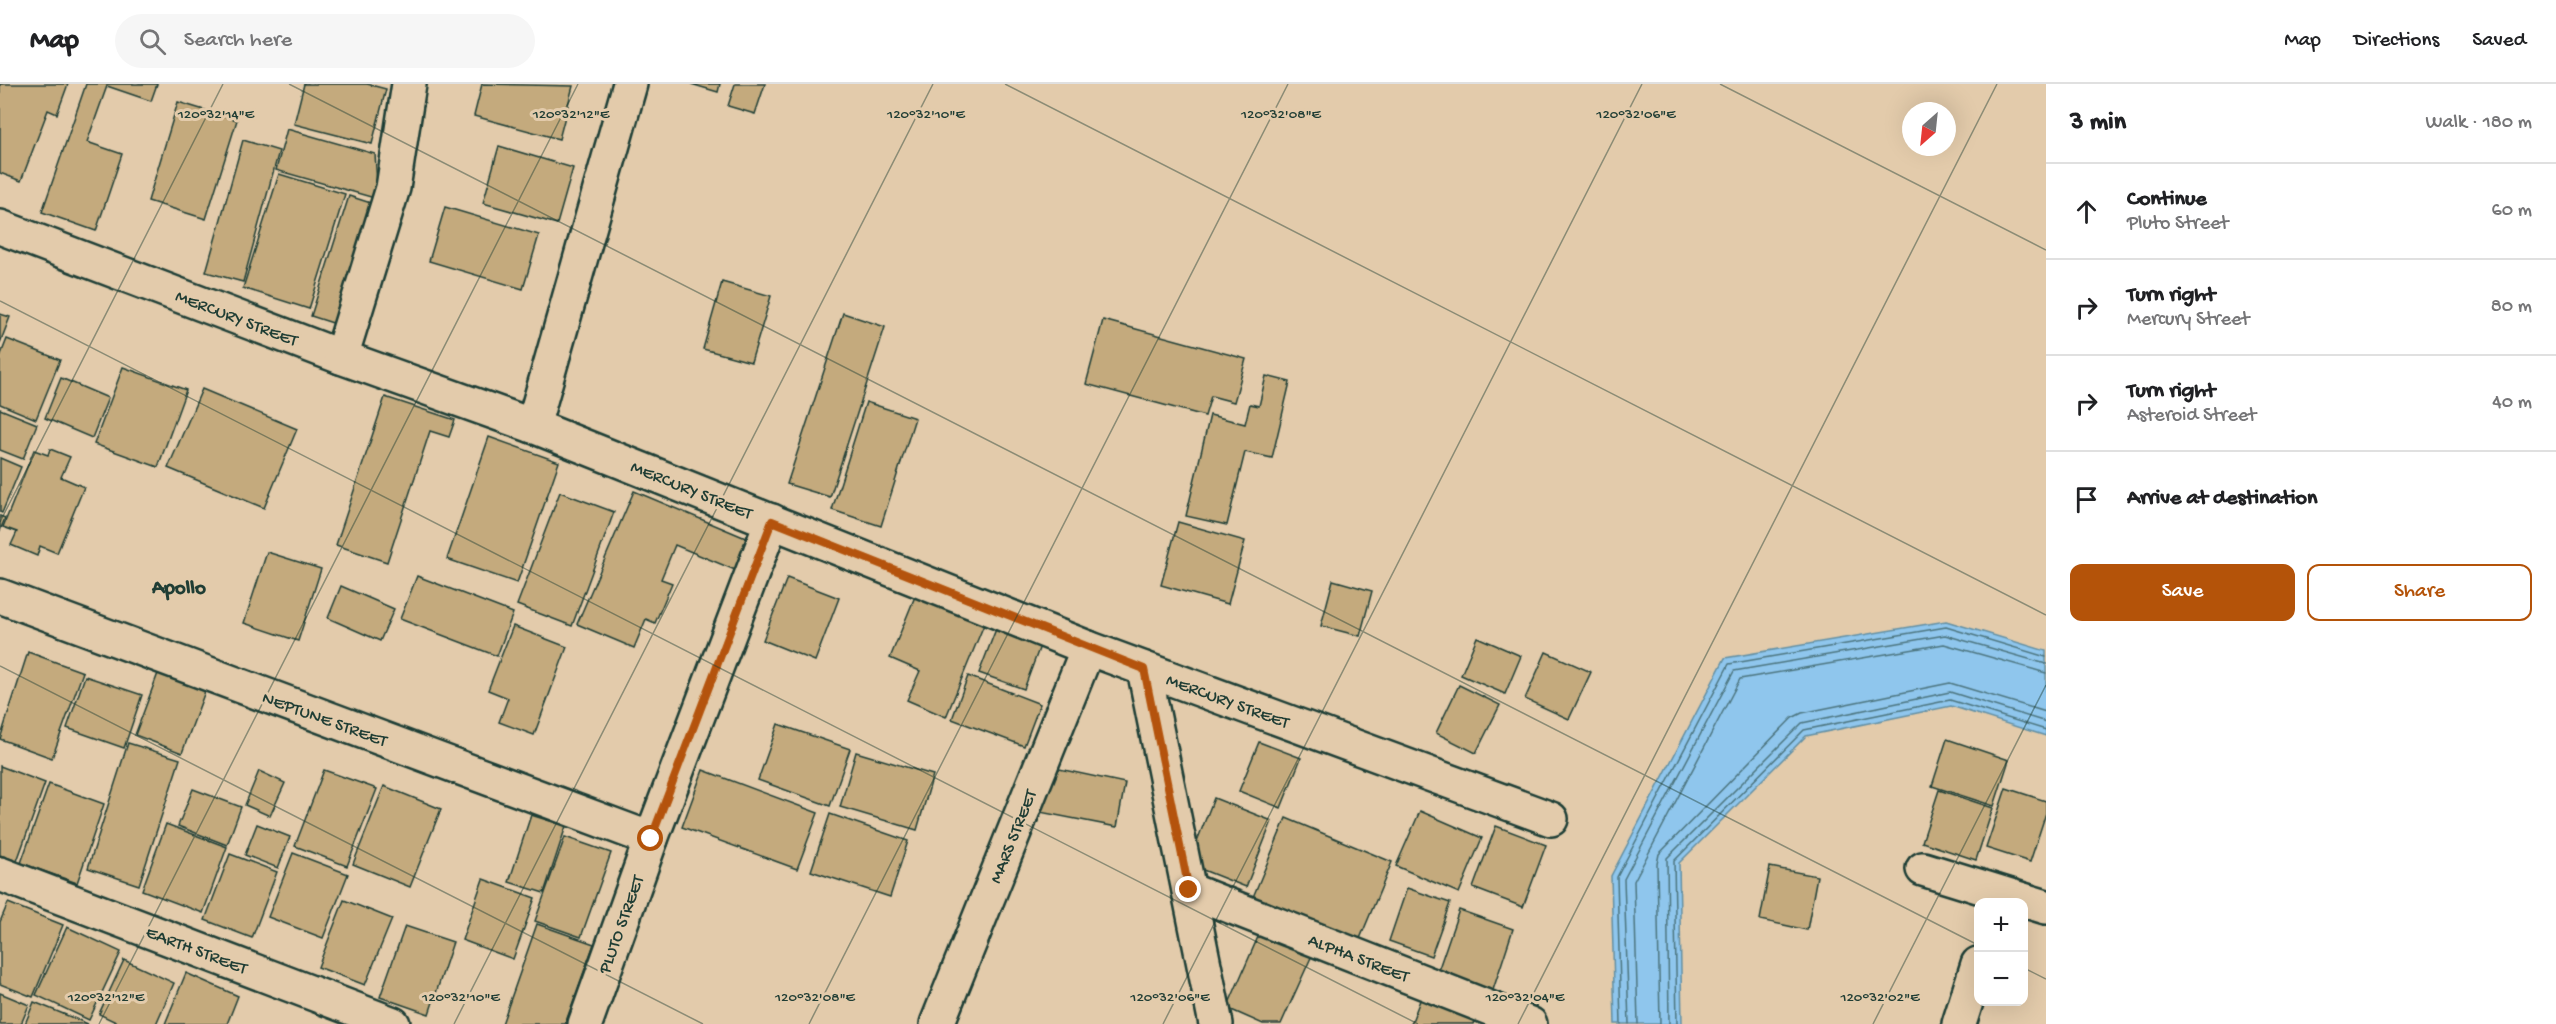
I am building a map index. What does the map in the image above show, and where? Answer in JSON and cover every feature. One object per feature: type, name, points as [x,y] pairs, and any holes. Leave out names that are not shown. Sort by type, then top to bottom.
[{"type":"street","points":[[341,357],[393,188],[409,84]]},
{"type":"street","points":[[533,426],[630,84]]},
{"type":"street","name":"MERCURY STREET","points":[[0,227],[341,357],[533,426],[1088,648],[1551,819]]},
{"type":"street","name":"PLUTO STREET","points":[[585,1024],[651,839],[772,521]]},
{"type":"street","name":"NEPTUNE STREET","points":[[0,596],[651,839]]},
{"type":"street","name":"MARS STREET","points":[[937,1024],[1088,648]]},
{"type":"street","points":[[1144,669],[1216,1024]]},
{"type":"street","points":[[1923,869],[1999,898]]},
{"type":"street","name":"EARTH STREET","points":[[0,874],[393,1024]]},
{"type":"street","name":"ALPHA STREET","points":[[1189,890],[1530,1024]]},
{"type":"street","points":[[2028,904],[2046,907]]},
{"type":"street","points":[[1959,1024],[1974,977]]},
{"type":"water","points":[[1946,621],[2046,651],[2046,736],[1951,706],[1806,736],[1679,863],[1682,1024],[1615,1024],[1611,876],[1725,658]]},
{"type":"building","points":[[0,84],[68,84],[57,114],[48,110],[21,181],[0,173]]},
{"type":"building","points":[[86,84],[157,84],[151,101],[107,86],[87,142],[122,154],[96,231],[42,212]]},
{"type":"building","points":[[304,84],[367,84],[386,89],[372,144],[294,124]]},
{"type":"building","points":[[482,84],[573,86],[559,139],[474,116]]},
{"type":"building","points":[[691,84],[720,84],[718,92]]},
{"type":"building","points":[[735,84],[765,84],[755,114],[728,106]]},
{"type":"building","points":[[178,102],[237,120],[206,219],[148,201]]},
{"type":"building","points":[[287,129],[375,154],[378,199],[276,170]]},
{"type":"building","points":[[243,140],[279,151],[243,282],[206,272]]},
{"type":"building","points":[[499,146],[573,168],[557,224],[483,203]]},
{"type":"building","points":[[279,174],[345,194],[309,309],[243,288]]},
{"type":"building","points":[[349,196],[380,206],[342,326],[311,316]]},
{"type":"building","points":[[445,207],[539,235],[523,289],[429,261]]},
{"type":"building","points":[[722,282],[771,296],[751,362],[703,349]]},
{"type":"building","points":[[843,313],[885,327],[830,497],[787,484]]},
{"type":"building","points":[[0,314],[10,317],[0,343]]},
{"type":"building","points":[[1103,320],[1246,359],[1234,402],[1211,396],[1205,416],[1086,384]]},
{"type":"building","points":[[7,339],[60,360],[36,419],[0,404],[0,357]]},
{"type":"building","points":[[123,367],[186,390],[158,467],[94,444]]},
{"type":"building","points":[[1266,376],[1290,382],[1272,458],[1245,452],[1227,525],[1186,516],[1210,415],[1245,424],[1250,404],[1259,406]]},
{"type":"building","points":[[61,378],[108,398],[92,438],[45,418]]},
{"type":"building","points":[[202,389],[297,429],[264,508],[168,468]]},
{"type":"building","points":[[385,397],[455,420],[449,437],[430,431],[387,562],[336,545]]},
{"type":"building","points":[[866,402],[915,418],[881,526],[832,510]]},
{"type":"building","points":[[0,409],[37,424],[23,459],[0,450]]},
{"type":"building","points":[[489,437],[559,462],[517,583],[447,559]]},
{"type":"building","points":[[50,449],[70,457],[61,477],[84,487],[57,553],[40,546],[37,556],[11,545],[17,532],[3,527],[34,450],[48,455]]},
{"type":"building","points":[[0,458],[21,467],[2,513],[0,512]]},
{"type":"building","points":[[634,491],[748,539],[735,570],[675,545],[661,579],[672,583],[655,623],[646,619],[634,648],[577,624]]},
{"type":"building","points":[[560,492],[614,512],[572,626],[517,605]]},
{"type":"building","points":[[0,516],[5,518],[0,531]]},
{"type":"building","points":[[1178,522],[1245,541],[1228,604],[1161,585]]},
{"type":"building","points":[[267,552],[321,569],[298,641],[244,623]]},
{"type":"building","points":[[417,576],[513,613],[497,656],[400,619]]},
{"type":"building","points":[[787,578],[839,598],[815,661],[763,640]]},
{"type":"building","points":[[1333,580],[1372,591],[1360,636],[1321,626]]},
{"type":"building","points":[[341,586],[394,609],[380,641],[328,618]]},
{"type":"building","points":[[916,594],[985,622],[946,717],[907,700],[920,671],[890,658]]},
{"type":"building","points":[[513,626],[567,647],[534,735],[499,722],[508,698],[488,690]]},
{"type":"building","points":[[996,629],[1040,646],[1024,689],[979,673]]},
{"type":"building","points":[[1477,637],[1521,656],[1505,694],[1461,675]]},
{"type":"building","points":[[28,652],[83,672],[52,758],[0,739]]},
{"type":"building","points":[[1546,652],[1591,672],[1569,719],[1525,699]]},
{"type":"building","points":[[160,668],[207,686],[182,753],[135,735]]},
{"type":"building","points":[[85,676],[142,695],[124,748],[67,728]]},
{"type":"building","points":[[968,676],[1040,704],[1024,746],[952,719]]},
{"type":"building","points":[[1459,685],[1500,705],[1476,753],[1436,733]]},
{"type":"building","points":[[778,724],[850,749],[830,806],[758,780]]},
{"type":"building","points":[[1947,739],[2009,760],[1994,806],[1932,786]]},
{"type":"building","points":[[1259,742],[1301,758],[1281,808],[1239,791]]},
{"type":"building","points":[[128,743],[180,759],[139,885],[88,868]]},
{"type":"building","points":[[856,752],[933,775],[917,830],[840,807]]},
{"type":"building","points":[[0,766],[45,783],[17,861],[0,855]]},
{"type":"building","points":[[1050,767],[1125,783],[1117,827],[1040,812]]},
{"type":"building","points":[[324,770],[377,789],[347,866],[295,846]]},
{"type":"building","points":[[703,770],[818,813],[797,869],[682,827]]},
{"type":"building","points":[[259,771],[285,783],[270,816],[245,805]]},
{"type":"building","points":[[49,784],[104,804],[77,883],[21,863]]},
{"type":"building","points":[[384,786],[441,809],[410,887],[353,864]]},
{"type":"building","points":[[2006,788],[2046,801],[2046,813],[2030,862],[1986,848]]},
{"type":"building","points":[[193,789],[241,807],[227,845],[178,826]]},
{"type":"building","points":[[1939,790],[1993,808],[1976,860],[1922,842]]},
{"type":"building","points":[[1214,798],[1272,821],[1246,887],[1188,864]]},
{"type":"building","points":[[1420,811],[1482,838],[1459,893],[1396,866]]},
{"type":"building","points":[[830,814],[908,841],[890,897],[811,871]]},
{"type":"building","points":[[531,815],[566,826],[544,893],[509,882]]},
{"type":"building","points":[[1286,818],[1392,862],[1359,941],[1253,897]]},
{"type":"building","points":[[166,824],[227,847],[203,913],[142,890]]},
{"type":"building","points":[[257,824],[290,837],[278,868],[245,855]]},
{"type":"building","points":[[1496,826],[1546,845],[1523,907],[1473,888]]},
{"type":"building","points":[[565,837],[611,853],[581,937],[535,921]]},
{"type":"building","points":[[293,853],[348,874],[323,938],[268,917]]},
{"type":"building","points":[[230,854],[277,872],[252,938],[205,920]]},
{"type":"building","points":[[1770,867],[1817,876],[1807,930],[1760,920]]},
{"type":"building","points":[[483,879],[535,898],[513,959],[462,940]]},
{"type":"building","points":[[1407,888],[1450,903],[1431,956],[1389,941]]},
{"type":"building","points":[[344,900],[392,919],[365,985],[318,967]]},
{"type":"building","points":[[8,903],[63,925],[33,997],[0,984],[0,922]]},
{"type":"building","points":[[1459,910],[1513,929],[1493,990],[1438,971]]},
{"type":"building","points":[[537,924],[594,944],[565,1024],[502,1024]]},
{"type":"building","points":[[405,926],[453,942],[429,1014],[380,997]]},
{"type":"building","points":[[67,927],[121,952],[89,1020],[36,995]]},
{"type":"building","points":[[1261,930],[1313,953],[1281,1024],[1263,1024],[1227,1008]]},
{"type":"building","points":[[124,960],[174,983],[156,1024],[120,1024],[99,1014]]},
{"type":"building","points":[[186,973],[238,996],[227,1024],[165,1024]]},
{"type":"building","points":[[0,993],[29,1005],[21,1024],[0,1024]]},
{"type":"building","points":[[1422,995],[1477,1016],[1474,1024],[1411,1024]]},
{"type":"building","points":[[34,1002],[88,1024],[25,1024]]},
{"type":"district","name":"Apollo","points":[[179,586]]},
{"type":"route","points":[[651,839],[772,521],[1144,669],[1189,890]]}]
